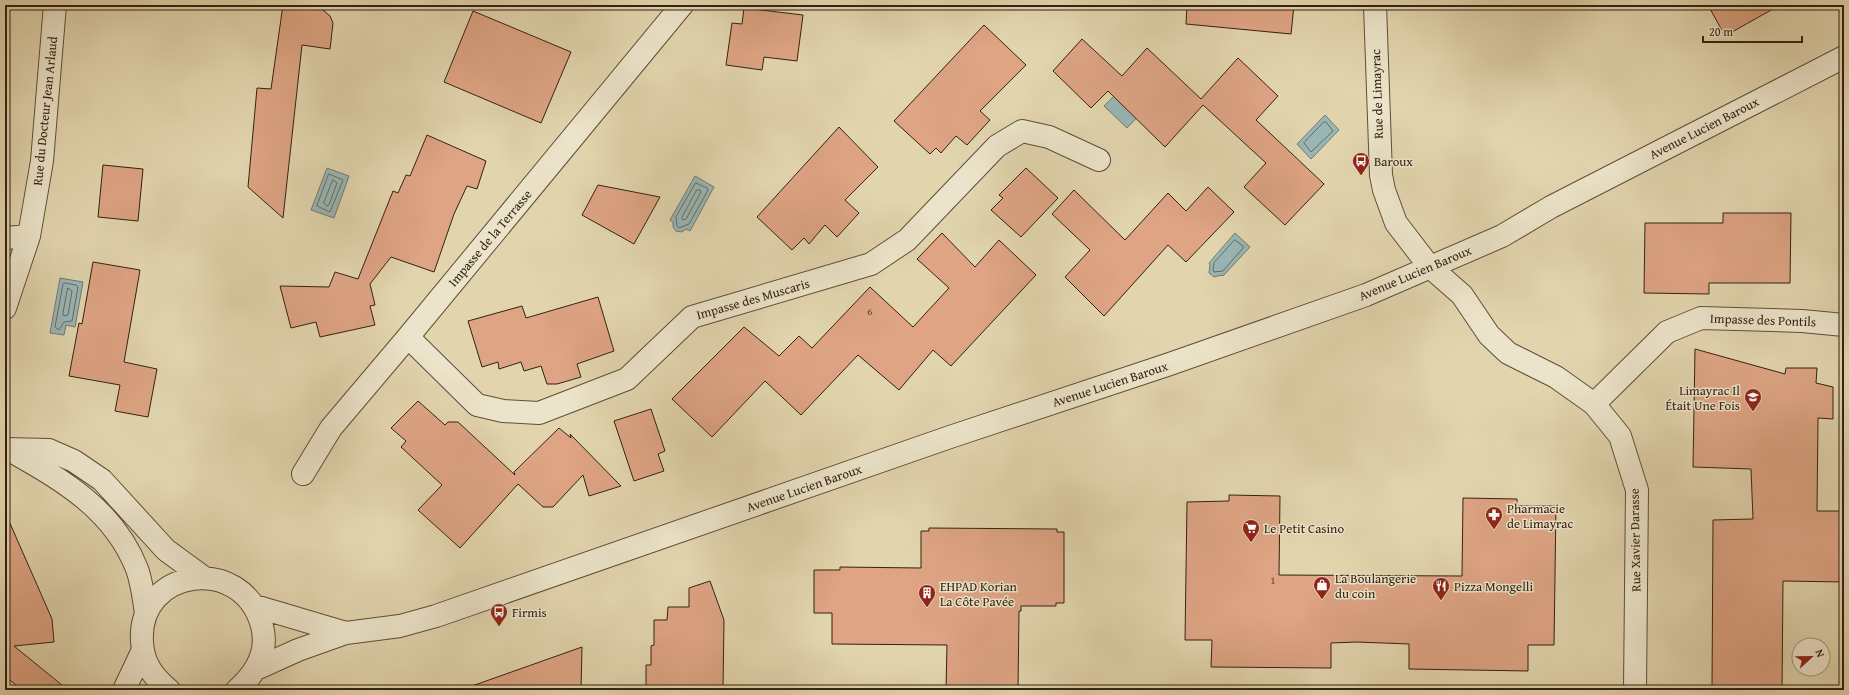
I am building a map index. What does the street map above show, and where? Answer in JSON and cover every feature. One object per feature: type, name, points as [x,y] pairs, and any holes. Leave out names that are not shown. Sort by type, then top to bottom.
[{"type":"street","name":"Rue du Docteur Jean Arlaud","points":[[5,308],[29,236],[42,161],[55,5]]},
{"type":"street","name":"Impasse de la Terrasse","points":[[303,474],[330,428],[408,337],[682,5]]},
{"type":"street","name":"Rue de Limayrac","points":[[1375,5],[1379,151],[1384,190],[1396,223],[1429,266]]},
{"type":"street","name":"Avenue Lucien Baroux","points":[[255,678],[298,650],[346,633],[400,626],[436,616],[950,437],[1167,365],[1366,294],[1502,236],[1551,207],[1844,57]]},
{"type":"street","name":"Impasse des Muscaris","points":[[408,337],[477,405],[503,411],[539,413],[627,379],[692,317],[871,264],[907,240],[997,146],[1022,131],[1050,137],[1098,160]]},
{"type":"street","points":[[5,238],[29,236]]},
{"type":"street","name":"Rue Xavier Darasse","points":[[1429,266],[1462,295],[1489,335],[1508,353],[1556,377],[1594,404],[1620,436],[1637,490],[1635,690]]},
{"type":"street","name":"Impasse des Pontils","points":[[1594,404],[1666,332],[1701,318],[1802,321],[1844,325]]},
{"type":"street","points":[[6,449],[49,450],[74,461],[102,480],[166,550],[203,577]]},
{"type":"street","points":[[6,449],[48,472],[106,517],[125,543],[137,570],[146,614]]},
{"type":"street","points":[[169,690],[152,674],[142,652],[141,632],[146,614],[157,598],[170,586],[186,579],[203,577],[217,579],[232,584],[244,594],[255,606],[264,631],[261,656],[255,678],[237,690]]},
{"type":"street","name":"Avenue Lucien Baroux","points":[[255,606],[346,633]]},
{"type":"street","points":[[124,690],[142,652]]},
{"type":"water","points":[[1118,92],[1146,108],[1127,128],[1104,106]]},
{"type":"water","points":[[1325,115],[1339,130],[1311,159],[1297,144]]},
{"type":"water","points":[[327,168],[349,176],[334,218],[311,210]]},
{"type":"water","points":[[695,176],[714,187],[690,231],[686,229],[682,232],[676,231],[673,227],[673,222],[670,220]]},
{"type":"water","points":[[1235,233],[1250,247],[1223,276],[1214,277],[1209,273],[1209,263]]},
{"type":"water","points":[[60,278],[83,282],[75,327],[66,325],[64,335],[50,333]]},
{"type":"building","points":[[283,5],[317,5],[330,16],[333,23],[330,49],[302,45],[283,218],[248,187],[257,88],[271,89]]},
{"type":"building","points":[[1187,5],[1294,5],[1291,34],[1186,24]]},
{"type":"building","points":[[1708,5],[1780,5],[1725,36]]},
{"type":"building","points":[[744,8],[803,15],[797,61],[764,57],[762,70],[726,65],[732,23],[742,24]]},
{"type":"building","points":[[473,11],[571,52],[541,123],[444,82]]},
{"type":"building","points":[[984,25],[1026,65],[980,111],[990,120],[967,145],[956,136],[941,153],[936,148],[930,154],[894,121]]},
{"type":"building","points":[[1082,39],[1122,76],[1147,48],[1201,99],[1238,58],[1278,96],[1256,120],[1324,184],[1285,225],[1244,187],[1266,163],[1203,105],[1165,147],[1108,91],[1091,108],[1053,71]]},
{"type":"building","points":[[839,127],[878,167],[845,200],[859,213],[837,237],[825,225],[809,244],[804,238],[792,250],[757,217]]},
{"type":"building","points":[[427,135],[486,161],[477,189],[467,186],[454,214],[434,272],[391,257],[370,284],[375,305],[370,306],[375,325],[320,337],[316,322],[291,328],[280,286],[329,287],[335,272],[358,279],[393,191],[398,193],[406,175],[410,176]]},
{"type":"building","points":[[103,165],[143,169],[138,221],[98,217]]},
{"type":"building","points":[[1026,168],[1058,198],[1021,237],[991,210],[1003,198],[999,195]]},
{"type":"building","points":[[598,185],[660,197],[634,244],[582,215]]},
{"type":"building","points":[[1208,187],[1234,212],[1186,262],[1168,245],[1104,316],[1065,277],[1090,250],[1052,214],[1074,190],[1125,240],[1168,193],[1186,211]]},
{"type":"building","points":[[1723,213],[1791,213],[1790,283],[1709,283],[1709,294],[1644,293],[1645,223],[1723,223]]},
{"type":"building","points":[[942,233],[975,267],[999,240],[1036,275],[951,366],[933,350],[899,390],[858,355],[801,415],[765,381],[712,437],[672,399],[744,327],[779,356],[799,336],[812,348],[870,287],[913,327],[949,288],[917,259]]},
{"type":"building","points":[[93,262],[140,270],[124,362],[157,369],[148,417],[115,411],[120,385],[69,376],[79,323],[82,324]]},
{"type":"building","points":[[598,297],[614,351],[577,364],[581,377],[557,384],[547,384],[541,366],[524,371],[521,362],[499,369],[498,362],[482,367],[468,321],[522,306],[526,318]]},
{"type":"building","points":[[1695,349],[1785,374],[1786,368],[1817,368],[1816,383],[1833,387],[1833,419],[1818,418],[1817,511],[1844,511],[1844,582],[1783,581],[1782,690],[1712,690],[1713,520],[1753,519],[1751,469],[1693,467]]},
{"type":"building","points":[[418,401],[445,425],[448,422],[458,422],[515,475],[514,472],[559,428],[571,438],[570,434],[621,486],[589,496],[583,475],[553,507],[543,507],[518,484],[460,548],[418,510],[442,485],[401,447],[406,441],[391,428]]},
{"type":"building","points":[[651,409],[665,451],[658,454],[664,471],[634,481],[614,421]]},
{"type":"building","points":[[1229,495],[1280,496],[1279,575],[1462,576],[1463,498],[1517,499],[1517,506],[1556,506],[1554,645],[1528,645],[1528,671],[1409,669],[1409,644],[1357,642],[1331,643],[1331,668],[1211,667],[1212,640],[1185,640],[1187,502],[1229,501]]},
{"type":"building","points":[[5,512],[52,619],[54,642],[14,646],[68,690],[22,690],[5,676]]},
{"type":"building","name":"EHPAD Korian La Côte Pavée","points":[[929,528],[1057,529],[1057,532],[1064,532],[1064,603],[1056,603],[1056,606],[1021,606],[1021,611],[1019,611],[1018,690],[946,690],[947,645],[832,644],[832,613],[814,613],[814,570],[840,570],[840,567],[921,568],[921,531],[929,531]]},
{"type":"building","points":[[710,581],[724,620],[723,690],[646,690],[646,665],[651,665],[651,646],[654,645],[654,620],[667,620],[668,607],[689,607],[689,588]]},
{"type":"building","points":[[582,647],[581,690],[473,690],[472,686]]},
{"type":"place","name":"Baroux","points":[[1361,176]]},
{"type":"place","name":"Limayrac Il Était Une Fois","points":[[1753,412]]},
{"type":"place","name":"Pharmacie de Limayrac","points":[[1494,530]]},
{"type":"place","name":"Le Petit Casino","points":[[1251,543]]},
{"type":"place","name":"La Boulangerie du coin","points":[[1322,600]]},
{"type":"place","name":"Pizza Mongelli","points":[[1441,601]]},
{"type":"place","name":"EHPAD Korian La Côte Pavée","points":[[927,608]]},
{"type":"place","name":"Firmis","points":[[499,627]]}]
